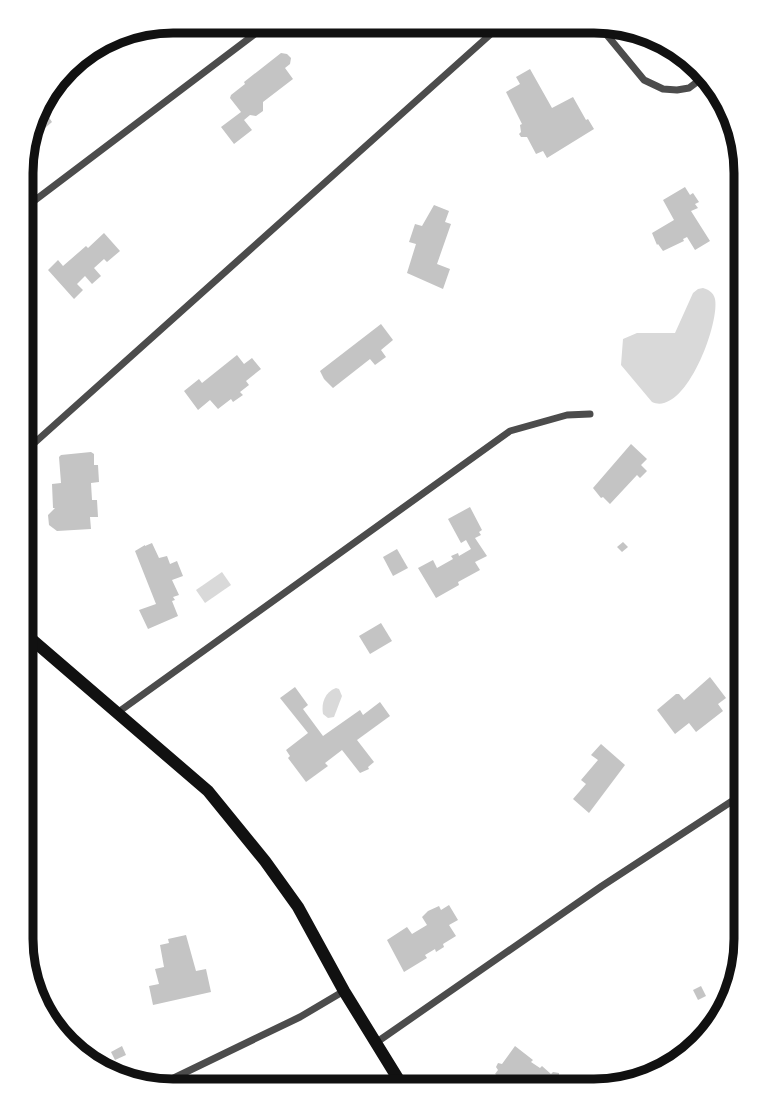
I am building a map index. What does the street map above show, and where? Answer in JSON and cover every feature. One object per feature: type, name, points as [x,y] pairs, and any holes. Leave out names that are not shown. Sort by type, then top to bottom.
[{"type":"main road","points":[[33,640],[208,791],[265,861],[298,907],[344,991],[399,1079]]},
{"type":"street","points":[[33,202],[256,33]]},
{"type":"street","points":[[33,444],[492,33]]},
{"type":"street","points":[[606,34],[643,80],[663,89],[677,90],[689,88],[699,81]]},
{"type":"street","points":[[117,713],[510,431],[567,415],[590,414]]},
{"type":"street","points":[[377,1042],[602,886],[733,800]]},
{"type":"street","points":[[172,1079],[300,1017],[344,991]]},
{"type":"shaded area","points":[[703,288],[713,295],[715,311],[712,328],[698,366],[676,396],[664,403],[652,402],[621,365],[623,339],[637,333],[675,333],[693,293]]},
{"type":"shaded area","points":[[222,572],[231,585],[205,603],[196,590]]},
{"type":"shaded area","points":[[336,688],[342,696],[334,717],[328,718],[323,714],[323,702],[329,692]]},
{"type":"building","points":[[281,53],[291,58],[290,64],[285,68],[293,79],[263,102],[263,111],[244,120],[252,130],[234,144],[221,127],[241,112],[230,98],[231,95]]},
{"type":"building","points":[[530,69],[552,108],[573,97],[594,129],[547,158],[543,151],[536,154],[527,137],[521,137],[519,134],[522,124],[506,92],[520,84],[516,77]]},
{"type":"building","points":[[47,114],[52,122],[40,133]]},
{"type":"building","points":[[685,187],[699,202],[695,204],[698,208],[691,211],[710,241],[695,250],[687,237],[663,251],[652,233],[674,220],[663,200]]},
{"type":"building","points":[[434,205],[449,211],[445,222],[451,224],[437,264],[450,269],[443,289],[407,273],[416,244],[409,242],[415,224],[422,226]]},
{"type":"building","points":[[104,233],[120,251],[94,268],[101,276],[92,284],[85,276],[77,284],[83,290],[74,299],[48,270],[58,260],[63,266]]},
{"type":"building","points":[[381,324],[393,340],[381,350],[386,357],[375,365],[370,359],[333,388],[320,371]]},
{"type":"building","points":[[237,355],[244,364],[252,358],[261,369],[246,381],[249,385],[240,392],[243,395],[233,402],[231,399],[218,409],[210,400],[198,410],[184,391],[199,379],[202,383]]},
{"type":"building","points":[[631,444],[647,459],[641,465],[647,471],[640,478],[637,475],[610,504],[593,488]]},
{"type":"building","points":[[91,452],[94,454],[94,465],[98,465],[99,482],[91,483],[92,500],[97,500],[98,517],[90,517],[91,529],[57,531],[49,525],[48,515],[55,508],[52,484],[61,483],[59,457]]},
{"type":"building","points":[[470,507],[482,530],[479,532],[481,535],[475,538],[487,556],[475,562],[480,570],[436,598],[418,568],[433,560],[437,568],[453,559],[451,556],[458,553],[459,556],[471,549],[466,540],[461,543],[448,519]]},
{"type":"building","points":[[623,542],[628,547],[622,552],[617,547]]},
{"type":"building","points":[[152,543],[159,558],[167,556],[170,564],[177,561],[183,576],[172,580],[179,595],[173,597],[175,600],[172,601],[178,616],[148,629],[139,610],[156,604],[135,551]]},
{"type":"building","points":[[397,549],[408,568],[393,576],[383,557]]},
{"type":"building","points":[[381,623],[392,641],[370,654],[359,636]]},
{"type":"building","points":[[710,677],[726,698],[718,704],[723,711],[696,732],[689,723],[675,734],[657,710],[676,694],[684,700]]},
{"type":"building","points":[[295,687],[308,705],[303,709],[323,736],[360,710],[363,715],[380,702],[390,716],[357,740],[374,762],[369,769],[360,773],[342,750],[325,763],[328,766],[306,782],[288,758],[290,756],[286,750],[308,733],[280,698]]},
{"type":"building","points":[[601,744],[625,765],[589,813],[573,799],[586,784],[581,780],[598,760],[591,755]]},
{"type":"building","points":[[449,905],[458,920],[449,925],[456,936],[443,944],[444,947],[425,955],[427,958],[404,972],[387,940],[407,927],[412,934],[427,925],[422,917],[428,911],[439,906],[441,910]]},
{"type":"building","points":[[186,935],[196,971],[206,969],[211,992],[153,1005],[149,986],[159,984],[155,969],[164,967],[160,945],[169,943],[168,939]]},
{"type":"building","points":[[701,986],[706,996],[698,1000],[693,990]]},
{"type":"building","points":[[122,1046],[126,1055],[115,1060],[111,1052]]},
{"type":"building","points":[[515,1046],[540,1068],[542,1066],[551,1074],[559,1073],[559,1079],[502,1079],[495,1074],[498,1063],[502,1064]]}]
